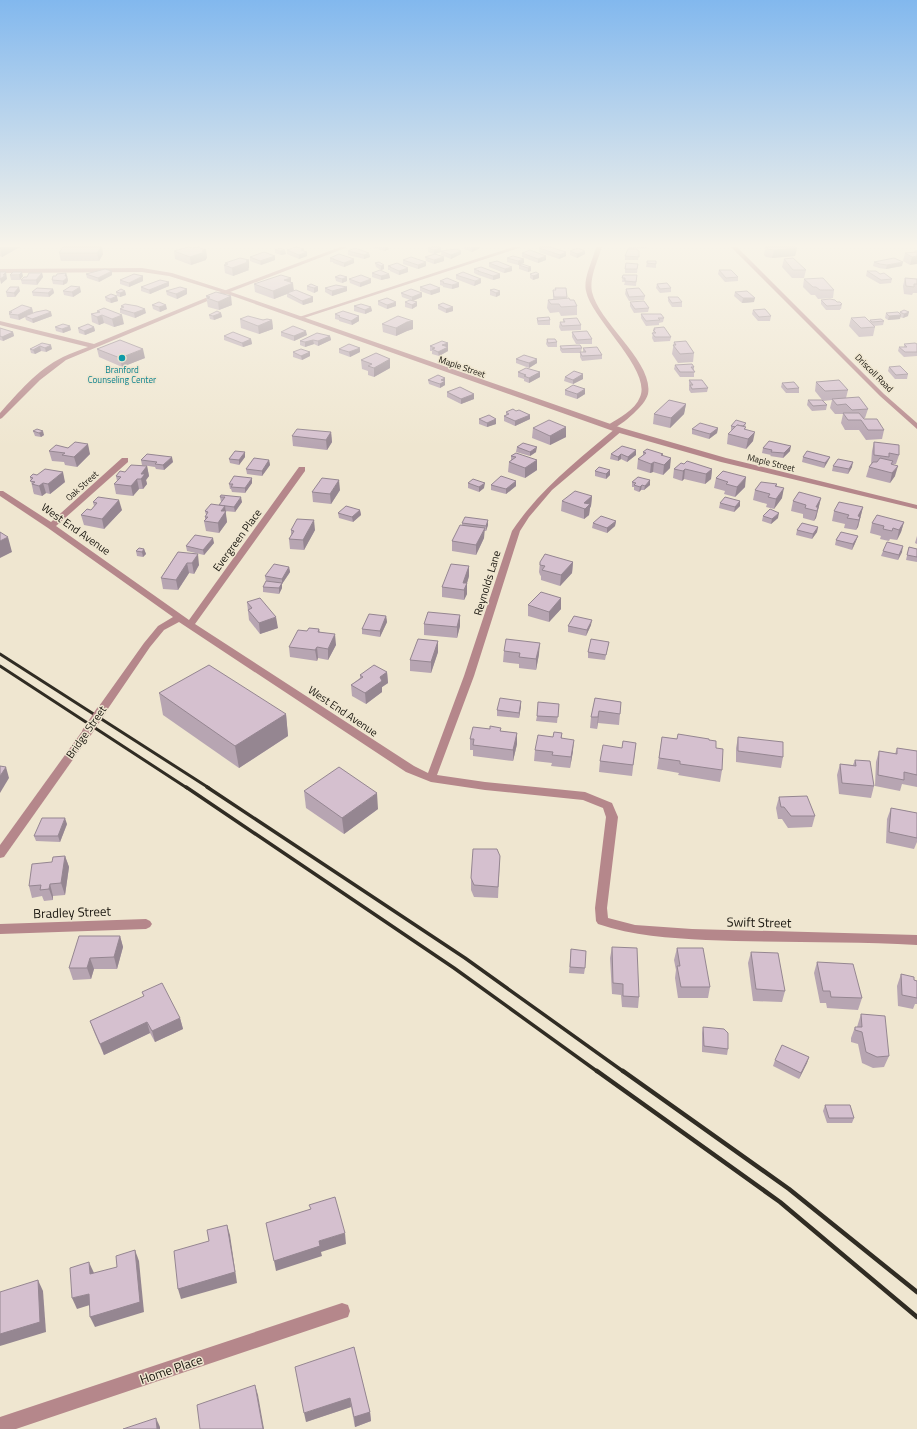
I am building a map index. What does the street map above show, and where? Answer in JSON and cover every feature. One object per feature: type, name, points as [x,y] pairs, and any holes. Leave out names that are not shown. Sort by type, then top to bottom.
[{"type":"street","points":[[0,417],[34,380],[50,367],[94,346],[173,314]]},
{"type":"street","name":"Maple Street","points":[[287,314],[615,429],[724,460],[917,507]]},
{"type":"street","points":[[299,318],[312,314]]},
{"type":"street","name":"Reynolds Lane","points":[[431,778],[439,760],[469,676],[516,531],[525,516],[547,492],[615,429],[639,404],[645,395],[646,384],[636,364],[601,314]]},
{"type":"street","name":"Driscoll Road","points":[[801,314],[917,427]]},
{"type":"street","points":[[0,324],[94,346]]},
{"type":"street","points":[[909,418],[917,415]]},
{"type":"street","name":"Oak Street","points":[[51,526],[125,460]]},
{"type":"street","name":"Evergreen Place","points":[[190,625],[302,469]]},
{"type":"street","name":"West End Avenue","points":[[0,492],[51,526],[179,618],[410,769],[431,778],[485,786],[585,796],[608,806],[612,817],[601,908],[602,921]]},
{"type":"street","name":"Bridge Street","points":[[0,854],[147,645],[161,628],[179,618]]},
{"type":"street","name":"Swift Street","points":[[602,921],[614,926],[643,931],[744,937],[891,938],[917,940]]},
{"type":"street","name":"Bradley Street","points":[[0,929],[146,924]]},
{"type":"street","name":"Home Place","points":[[0,1426],[342,1311]]},
{"type":"building","points":[[31,314],[46,314],[32,319],[25,316]]},
{"type":"building","points":[[91,314],[119,314],[122,315],[112,319],[102,315],[97,317]]},
{"type":"building","points":[[212,314],[219,314],[213,316],[209,315]]},
{"type":"building","points":[[335,314],[352,314],[359,316],[351,321]]},
{"type":"building","points":[[641,314],[661,314],[664,318],[658,318],[660,320],[646,321]]},
{"type":"building","points":[[756,314],[769,314],[771,316],[759,317]]},
{"type":"building","points":[[887,314],[901,315],[889,316]]},
{"type":"building","points":[[248,316],[263,320],[272,320],[258,326],[240,319]]},
{"type":"building","points":[[398,316],[413,321],[407,322],[396,328],[382,324]]},
{"type":"building","points":[[549,317],[550,320],[538,321],[537,318]]},
{"type":"building","points":[[865,317],[875,327],[861,328],[851,318]]},
{"type":"building","points":[[577,318],[581,325],[562,326],[560,322],[565,322],[563,319]]},
{"type":"building","points":[[881,319],[884,321],[872,322],[870,320]]},
{"type":"building","points":[[63,324],[70,326],[62,329],[55,327]]},
{"type":"building","points":[[88,324],[94,327],[84,331],[78,328]]},
{"type":"building","points":[[293,326],[306,331],[294,336],[281,332]]},
{"type":"building","points":[[664,327],[671,337],[655,337],[652,333],[656,333],[653,330],[655,330],[654,328]]},
{"type":"building","points":[[0,328],[13,332],[2,337],[0,336]]},
{"type":"building","points":[[587,331],[592,339],[577,340],[572,332]]},
{"type":"building","points":[[233,332],[251,339],[242,343],[224,336]]},
{"type":"building","points":[[317,333],[330,336],[318,341],[300,341]]},
{"type":"building","points":[[547,339],[555,339],[557,342],[548,343]]},
{"type":"building","points":[[120,340],[143,349],[120,358],[97,349]]},
{"type":"building","points":[[442,341],[448,343],[442,345],[448,347],[438,352],[432,349],[435,348],[430,346]]},
{"type":"building","points":[[686,341],[694,353],[680,354],[673,345],[676,345],[674,342]]},
{"type":"building","points":[[42,343],[51,345],[45,348],[40,346],[33,350],[30,349]]},
{"type":"building","points":[[349,344],[360,348],[349,352],[339,349]]},
{"type":"building","points":[[904,344],[917,344],[917,352],[905,352],[899,347],[907,347]]},
{"type":"building","points":[[580,345],[582,348],[562,349],[560,346]]},
{"type":"building","points":[[597,347],[602,355],[582,356],[580,352],[586,352],[583,348]]},
{"type":"building","points":[[301,349],[310,352],[301,356],[293,352]]},
{"type":"building","points":[[376,353],[390,359],[374,368],[368,366],[372,364],[361,360]]},
{"type":"building","points":[[524,355],[537,359],[529,363],[516,359]]},
{"type":"building","points":[[692,364],[694,367],[691,367],[695,372],[680,372],[675,365]]},
{"type":"building","points":[[900,366],[908,374],[896,375],[889,367]]},
{"type":"building","points":[[526,368],[540,372],[529,378],[518,372]]},
{"type":"building","points":[[574,371],[583,374],[573,380],[565,377]]},
{"type":"building","points":[[438,375],[445,378],[441,380],[445,381],[440,384],[428,380]]},
{"type":"building","points":[[689,380],[702,380],[708,388],[692,389],[690,385],[693,385]]},
{"type":"building","points":[[839,380],[848,390],[825,391],[816,382]]},
{"type":"building","points":[[794,382],[799,388],[787,389],[782,383]]},
{"type":"building","points":[[573,385],[585,389],[577,394],[565,390]]},
{"type":"building","points":[[460,387],[474,394],[461,399],[447,392]]},
{"type":"building","points":[[859,397],[868,409],[852,410],[846,404],[837,405],[832,399]]},
{"type":"building","points":[[669,400],[686,404],[671,418],[654,414]]},
{"type":"building","points":[[808,400],[822,400],[827,405],[813,406]]},
{"type":"building","points":[[513,409],[530,415],[515,421],[504,416],[509,414],[506,412]]},
{"type":"building","points":[[843,413],[859,413],[864,419],[877,419],[884,430],[868,430],[861,420],[848,420]]},
{"type":"building","points":[[489,415],[496,419],[487,423],[479,419]]},
{"type":"building","points":[[549,420],[566,427],[550,436],[533,428]]},
{"type":"building","points":[[736,420],[746,423],[743,426],[731,426]]},
{"type":"building","points":[[700,423],[718,428],[710,434],[692,429]]},
{"type":"building","points":[[737,425],[746,427],[744,429],[755,432],[748,439],[728,434]]},
{"type":"building","points":[[37,429],[43,431],[39,433],[33,431]]},
{"type":"building","points":[[297,429],[331,432],[326,440],[292,436]]},
{"type":"building","points":[[769,441],[791,446],[784,453],[771,452],[772,450],[763,448]]},
{"type":"building","points":[[75,442],[88,444],[74,457],[62,455],[65,453],[49,451],[56,445],[68,448]]},
{"type":"building","points":[[874,442],[899,445],[899,455],[889,453],[889,457],[874,455]]},
{"type":"building","points":[[523,443],[537,447],[530,452],[517,447]]},
{"type":"building","points":[[622,446],[636,450],[628,457],[621,454],[618,457],[611,454]]},
{"type":"building","points":[[647,449],[671,458],[664,465],[654,462],[651,464],[638,459],[646,453],[643,452]]},
{"type":"building","points":[[235,451],[245,452],[239,460],[229,459]]},
{"type":"building","points":[[807,451],[830,457],[825,463],[803,457]]},
{"type":"building","points":[[516,453],[537,460],[525,468],[509,462],[516,457],[511,456]]},
{"type":"building","points":[[147,454],[172,457],[163,465],[155,464],[157,462],[141,460]]},
{"type":"building","points":[[254,458],[269,460],[262,471],[246,469]]},
{"type":"building","points":[[880,458],[893,461],[891,464],[898,466],[892,473],[869,467],[873,462],[877,462]]},
{"type":"building","points":[[838,459],[853,462],[849,469],[833,466]]},
{"type":"building","points":[[687,461],[712,469],[706,474],[685,469],[683,471],[674,469],[681,463],[684,464]]},
{"type":"building","points":[[131,465],[147,466],[141,474],[145,474],[141,479],[137,479],[131,486],[114,484],[121,477],[116,476],[120,471],[125,472]]},
{"type":"building","points":[[599,467],[610,470],[606,474],[595,471]]},
{"type":"building","points":[[45,469],[63,472],[48,484],[43,483],[39,486],[32,484],[35,482],[30,481],[33,478],[30,477],[33,474],[37,475]]},
{"type":"building","points":[[723,471],[746,477],[737,487],[726,484],[728,482],[716,478]]},
{"type":"building","points":[[234,476],[252,478],[245,488],[231,487],[233,484],[229,484]]},
{"type":"building","points":[[501,476],[516,481],[506,489],[491,485]]},
{"type":"building","points":[[638,477],[650,480],[645,486],[642,485],[640,487],[634,485],[636,483],[632,482]]},
{"type":"building","points":[[322,478],[339,480],[330,494],[312,492]]},
{"type":"building","points":[[473,479],[485,483],[479,487],[468,483]]},
{"type":"building","points":[[761,482],[777,484],[775,486],[784,488],[776,499],[768,497],[770,494],[755,490]]},
{"type":"building","points":[[575,491],[592,496],[584,503],[590,504],[585,509],[562,501]]},
{"type":"building","points":[[799,492],[821,498],[816,507],[818,507],[817,511],[805,508],[806,505],[793,501]]},
{"type":"building","points":[[221,495],[241,497],[234,507],[219,505],[225,497],[220,497]]},
{"type":"building","points":[[98,497],[119,500],[102,519],[81,515],[87,509],[91,510],[97,503],[93,502]]},
{"type":"building","points":[[725,497],[740,501],[735,507],[720,503]]},
{"type":"building","points":[[839,502],[863,507],[858,516],[860,517],[859,520],[847,518],[849,515],[834,511]]},
{"type":"building","points":[[211,504],[225,506],[221,511],[226,511],[218,523],[204,521],[208,517],[205,517],[208,512],[205,511]]},
{"type":"building","points":[[346,506],[360,510],[352,517],[338,513]]},
{"type":"building","points":[[770,509],[779,513],[772,519],[763,516]]},
{"type":"building","points":[[877,515],[904,522],[899,530],[893,528],[892,531],[883,529],[884,526],[872,523]]},
{"type":"building","points":[[601,516],[616,521],[607,528],[593,523]]},
{"type":"building","points":[[465,517],[488,520],[486,526],[462,523]]},
{"type":"building","points":[[297,519],[314,520],[303,540],[289,539],[294,531],[291,530]]},
{"type":"building","points":[[802,523],[818,527],[813,534],[797,530]]},
{"type":"building","points":[[460,525],[485,528],[476,545],[452,541]]},
{"type":"building","points":[[0,532],[8,537],[0,541]]},
{"type":"building","points":[[841,532],[858,536],[853,544],[836,540]]},
{"type":"building","points":[[195,535],[213,538],[203,550],[186,546]]},
{"type":"building","points":[[887,542],[903,546],[899,555],[883,551]]},
{"type":"building","points":[[909,547],[917,549],[917,557],[907,555]]},
{"type":"building","points":[[139,548],[144,549],[142,552],[136,551]]},
{"type":"building","points":[[178,552],[198,554],[192,563],[187,563],[176,580],[161,578]]},
{"type":"building","points":[[545,554],[573,562],[561,575],[542,570],[545,566],[540,565],[540,562]]},
{"type":"building","points":[[274,564],[289,567],[282,579],[265,576]]},
{"type":"building","points":[[451,564],[469,566],[463,583],[467,583],[464,590],[442,587]]},
{"type":"building","points":[[266,581],[282,583],[279,588],[263,587]]},
{"type":"building","points":[[541,592],[561,598],[549,612],[528,605]]},
{"type":"building","points":[[260,598],[276,617],[259,623],[248,610],[252,608],[247,602]]},
{"type":"building","points":[[428,612],[460,615],[457,627],[424,624]]},
{"type":"building","points":[[369,614],[386,616],[380,631],[362,629]]},
{"type":"building","points":[[574,616],[592,620],[587,630],[568,626]]},
{"type":"building","points":[[309,628],[319,629],[318,632],[335,634],[328,649],[317,647],[315,650],[289,647],[298,630],[307,631]]},
{"type":"building","points":[[418,639],[438,641],[431,662],[410,660]]},
{"type":"building","points":[[506,639],[540,643],[536,659],[519,657],[520,653],[504,651]]},
{"type":"building","points":[[591,639],[609,642],[606,655],[588,652]]},
{"type":"building","points":[[209,665],[286,714],[235,746],[159,693]]},
{"type":"building","points":[[374,665],[387,672],[380,677],[382,681],[365,693],[351,685],[363,677],[360,675]]},
{"type":"building","points":[[500,698],[521,701],[519,713],[497,710]]},
{"type":"building","points":[[595,698],[621,702],[620,714],[599,711],[598,717],[591,717]]},
{"type":"building","points":[[538,702],[559,704],[558,717],[537,716]]},
{"type":"building","points":[[490,726],[501,728],[500,731],[517,733],[513,750],[473,745],[474,739],[470,739],[473,727],[490,729]]},
{"type":"building","points":[[554,732],[562,733],[561,738],[574,740],[571,757],[552,755],[553,752],[535,750],[538,735],[553,737]]},
{"type":"building","points":[[678,734],[716,741],[716,748],[723,749],[722,770],[680,764],[680,761],[659,758],[662,737],[677,739]]},
{"type":"building","points":[[738,737],[783,742],[783,757],[738,751]]},
{"type":"building","points":[[623,741],[636,743],[633,765],[600,761],[603,745],[622,748]]},
{"type":"building","points":[[897,748],[917,751],[917,775],[904,772],[904,780],[878,775],[879,751],[897,754]]},
{"type":"building","points":[[855,760],[870,761],[874,786],[842,783],[840,764],[856,766]]},
{"type":"building","points":[[0,766],[6,767],[0,776]]},
{"type":"building","points":[[339,767],[377,793],[342,818],[304,791]]},
{"type":"building","points":[[807,796],[815,816],[791,816],[784,807],[781,807],[779,797]]},
{"type":"building","points":[[891,808],[917,813],[917,838],[889,832]]},
{"type":"building","points":[[42,818],[65,818],[58,836],[34,836]]},
{"type":"building","points":[[473,849],[497,849],[500,856],[498,887],[474,885],[471,878]]},
{"type":"building","points":[[65,856],[61,883],[50,884],[49,889],[40,890],[41,885],[29,886],[32,864],[52,862],[53,857]]},
{"type":"building","points":[[79,936],[120,936],[114,957],[90,958],[87,968],[69,968]]},
{"type":"building","points":[[612,947],[637,948],[639,997],[623,996],[623,984],[613,983]]},
{"type":"building","points":[[677,948],[703,948],[710,987],[681,987],[677,966],[680,966]]},
{"type":"building","points":[[571,949],[586,951],[585,968],[570,967]]},
{"type":"building","points":[[751,952],[778,953],[785,991],[756,989]]},
{"type":"building","points":[[817,962],[853,964],[862,998],[831,997],[830,991],[823,991]]},
{"type":"building","points":[[901,974],[914,977],[914,980],[917,981],[917,998],[902,995]]},
{"type":"building","points":[[162,983],[180,1018],[152,1031],[147,1022],[100,1044],[90,1021],[144,996],[142,992]]},
{"type":"building","points":[[861,1014],[885,1016],[889,1056],[877,1057],[866,1052],[862,1032],[855,1030],[855,1027],[862,1027]]},
{"type":"building","points":[[703,1027],[724,1029],[728,1033],[728,1049],[704,1046]]},
{"type":"building","points":[[782,1045],[809,1057],[801,1073],[775,1060]]},
{"type":"building","points":[[825,1105],[850,1105],[854,1118],[829,1118]]},
{"type":"building","points":[[335,1197],[345,1233],[319,1241],[320,1246],[274,1261],[266,1223],[311,1209],[309,1205]]},
{"type":"building","points":[[227,1225],[235,1272],[178,1289],[174,1251],[209,1241],[207,1230]]},
{"type":"building","points":[[135,1250],[140,1302],[90,1317],[89,1294],[72,1298],[70,1268],[89,1262],[90,1274],[117,1267],[116,1256]]},
{"type":"building","points":[[38,1280],[40,1322],[0,1334],[0,1292]]},
{"type":"building","points":[[354,1347],[370,1412],[354,1417],[350,1398],[304,1413],[295,1367]]},
{"type":"building","points":[[255,1385],[263,1429],[200,1429],[197,1405]]},
{"type":"building","points":[[156,1418],[157,1429],[123,1429]]},
{"type":"railway","points":[[0,654],[209,788]]},
{"type":"railway","points":[[0,666],[187,788]]},
{"type":"railway","points":[[186,787],[454,968],[598,1072]]},
{"type":"railway","points":[[207,787],[465,958],[624,1072]]},
{"type":"railway","points":[[597,1071],[780,1202],[917,1317]]},
{"type":"railway","points":[[623,1071],[789,1189],[917,1292]]},
{"type":"place","name":"Branford Counseling Center","points":[[122,358]]}]
